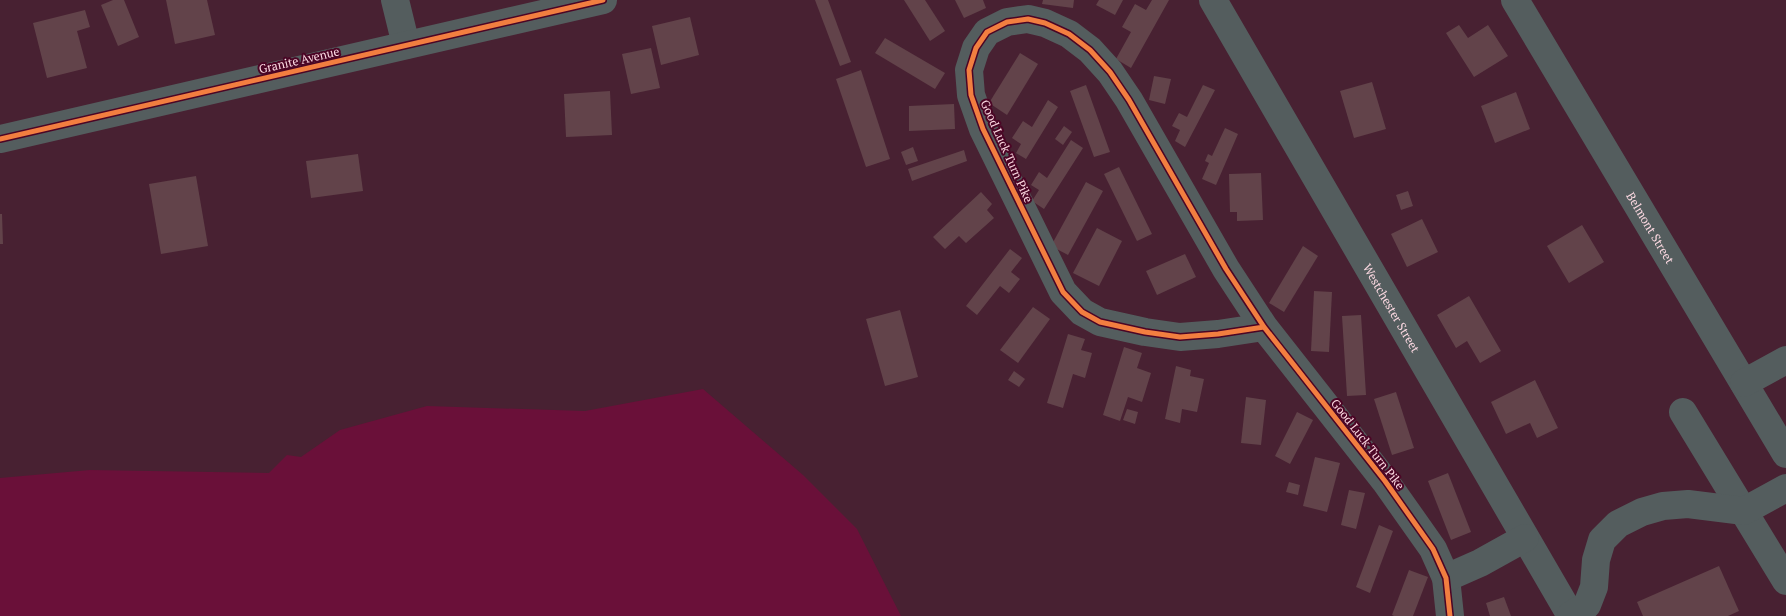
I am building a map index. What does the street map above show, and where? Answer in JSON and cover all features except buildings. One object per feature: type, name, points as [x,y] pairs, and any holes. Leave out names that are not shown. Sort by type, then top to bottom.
[{"type":"street","points":[[395,0],[406,46]]},
{"type":"street","name":"Granite Avenue","points":[[0,139],[603,0]]},
{"type":"street","name":"Belmont Street","points":[[1515,0],[1785,451]]},
{"type":"street","name":"Westchester Street","points":[[1218,1],[1571,616]]},
{"type":"street","name":"Good Luck Turn Pike","points":[[1264,327],[1218,334],[1180,337],[1146,332],[1100,322],[1082,312],[1062,292],[983,129],[971,95],[969,70],[976,48],[987,32],[1007,22],[1028,19],[1045,23],[1069,34],[1090,50],[1110,72],[1129,100],[1226,269],[1264,327],[1385,481],[1433,549],[1446,578],[1450,616]]},
{"type":"street","points":[[1744,382],[1786,360]]},
{"type":"street","points":[[1683,412],[1786,581]]},
{"type":"street","points":[[1571,616],[1587,605],[1594,588],[1596,560],[1602,540],[1618,524],[1642,512],[1663,506],[1688,504],[1744,511],[1786,488]]},
{"type":"street","points":[[1446,578],[1480,563],[1525,538]]},
{"type":"shaded area","points":[[703,389],[803,475],[857,529],[901,616],[0,616],[0,478],[90,470],[269,473],[287,455],[301,457],[340,430],[427,406],[585,411]]},
{"type":"cycle path","points":[[0,139],[603,0]]},
{"type":"cycle path","points":[[1264,327],[1218,334],[1180,337],[1145,332],[1100,322],[1082,312],[1063,292],[983,129],[971,95],[969,70],[976,48],[987,32],[1007,22],[1028,19],[1045,23],[1069,34],[1090,50],[1110,72],[1129,100],[1226,269],[1264,327],[1385,481],[1433,549],[1446,578],[1450,616]]}]
